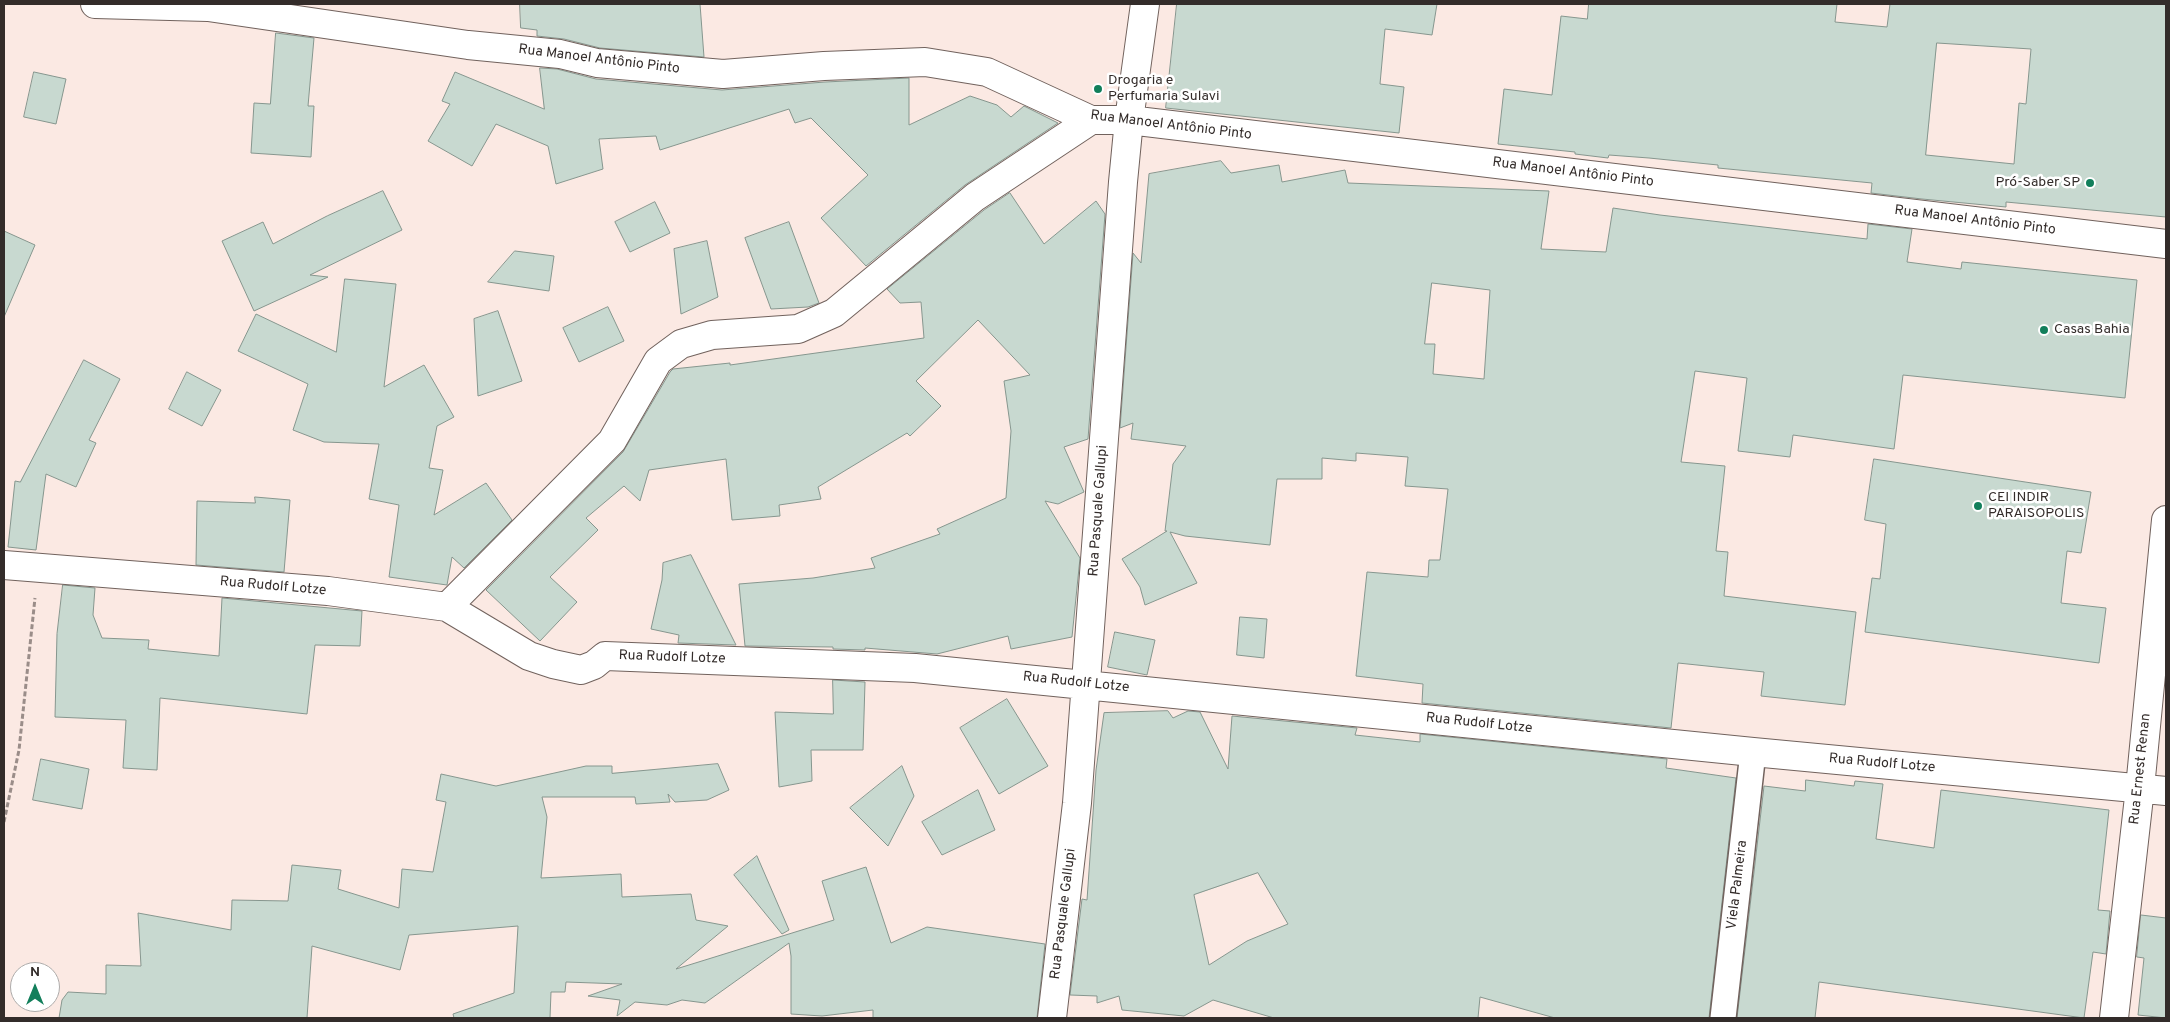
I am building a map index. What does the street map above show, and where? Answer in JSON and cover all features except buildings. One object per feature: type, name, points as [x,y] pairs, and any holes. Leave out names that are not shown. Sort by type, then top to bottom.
[{"type":"street","name":"Rua Manoel Antônio Pinto","points":[[95,4],[208,7],[468,45],[560,54],[597,63],[723,74],[824,66],[925,62],[987,72],[1091,120],[1129,120],[2166,244]]},
{"type":"street","name":"Rua Pasquale Gallupi","points":[[1052,1018],[1077,803],[1119,229],[1129,120],[1145,4]]},
{"type":"street","points":[[447,607],[612,441],[658,361],[681,344],[712,335],[798,329],[834,313],[974,197],[1091,120]]},
{"type":"street","name":"Rua Ernest Renan","points":[[2114,1018],[2153,789],[2166,520]]},
{"type":"street","name":"Rua Rudolf Lotze","points":[[4,565],[328,591],[447,607],[529,656],[581,670],[594,665],[605,656],[915,668],[1753,752],[2153,789]]},
{"type":"street","name":"Viela Palmeira","points":[[1722,1018],[1753,752]]},
{"type":"path","points":[[4,822],[13,786],[22,725],[38,569]]},
{"type":"place","name":"Drogaria e Perfumaria Sulavi","points":[[1098,89]]},
{"type":"place","name":"Pró-Saber SP","points":[[2090,183]]},
{"type":"place","name":"Casas Bahia","points":[[2044,330]]},
{"type":"place","name":"CEI INDIR PARAISOPOLIS","points":[[1978,506]]}]
